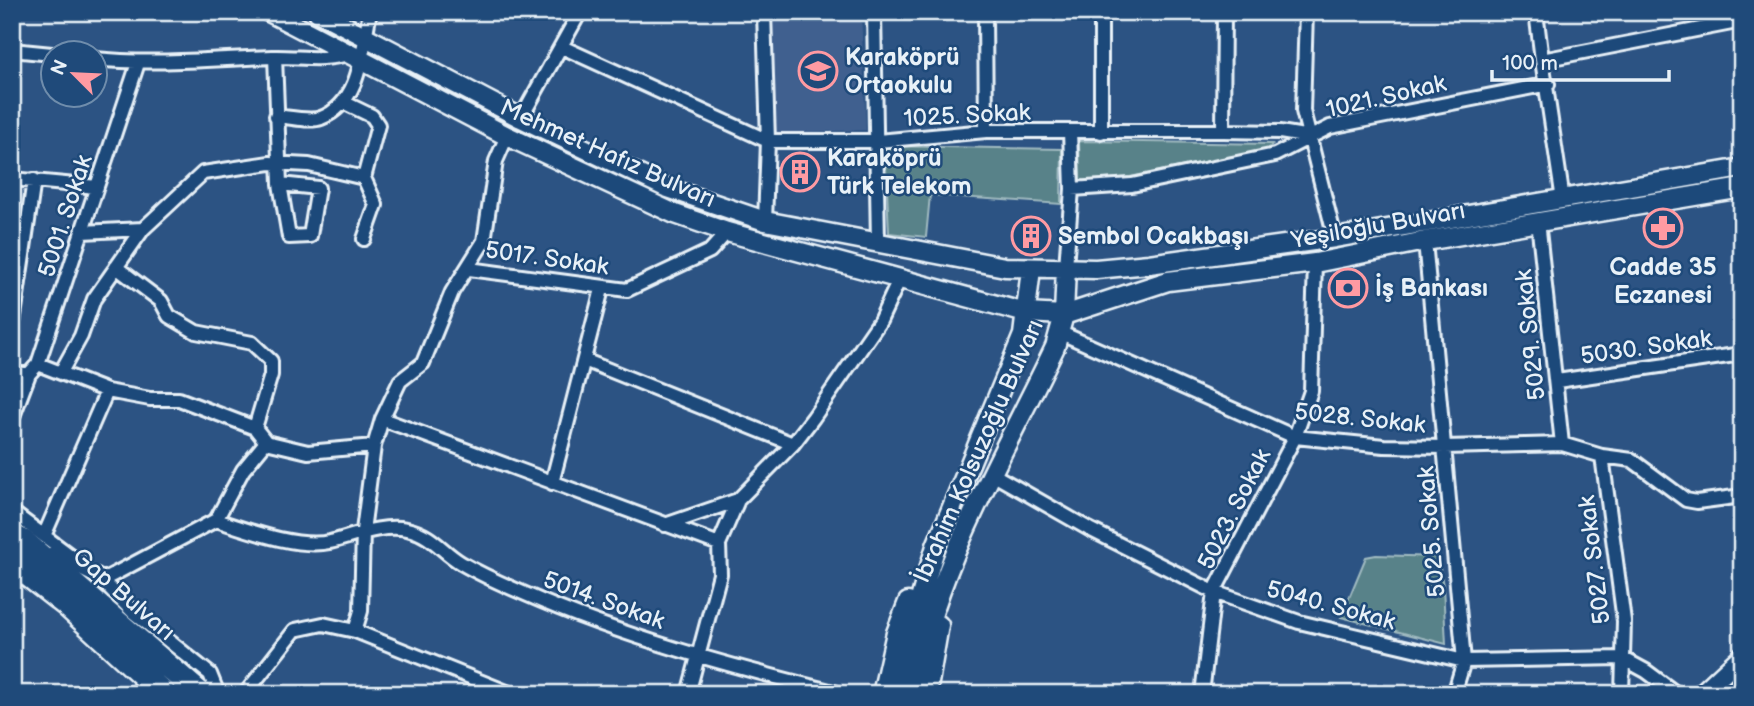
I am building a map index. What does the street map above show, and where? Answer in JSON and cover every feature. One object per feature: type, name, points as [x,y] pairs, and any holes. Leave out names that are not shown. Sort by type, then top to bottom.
[{"type":"highway","name":"Gap Bulvarı","points":[[27,538],[200,694]]},
{"type":"highway","name":"Gap Bulvarı","points":[[12,562],[67,605],[164,694]]},
{"type":"main road","name":"Mehmet Hafız Bulvarı","points":[[269,12],[507,136],[675,214],[727,232],[1026,313]]},
{"type":"main road","name":"Mehmet Hafız Bulvarı","points":[[318,12],[521,118],[665,187],[765,221],[943,257],[1031,269]]},
{"type":"main road","name":"Yeşiloğlu Bulvarı","points":[[1031,269],[1096,269],[1150,264],[1335,238],[1742,168]]},
{"type":"main road","name":"Yeşiloğlu Bulvarı","points":[[1026,313],[1062,323],[1168,281],[1315,263],[1538,221],[1742,188]]},
{"type":"main road","name":"İbrahim Kolsuzoğlu Bulvarı","points":[[913,694],[919,657],[961,542],[1055,347],[1062,323],[1066,267]]},
{"type":"main road","name":"İbrahim Kolsuzoğlu Bulvarı","points":[[897,694],[904,652],[936,546],[1023,335],[1031,269]]},
{"type":"main road","points":[[882,694],[896,633],[936,546]]},
{"type":"main road","points":[[927,694],[940,620],[938,603]]},
{"type":"main road","points":[[1701,694],[1742,656]]},
{"type":"main road","points":[[1718,694],[1742,671]]},
{"type":"street","points":[[276,116],[319,119],[343,102],[355,58],[365,38],[370,12]]},
{"type":"street","points":[[521,118],[580,12]]},
{"type":"street","points":[[764,12],[768,141],[765,221]]},
{"type":"street","points":[[874,12],[878,243]]},
{"type":"street","points":[[985,12],[986,131]]},
{"type":"street","points":[[1101,12],[1101,132]]},
{"type":"street","points":[[1223,131],[1224,12]]},
{"type":"street","points":[[1306,12],[1303,111],[1335,238]]},
{"type":"street","points":[[1536,12],[1563,200]]},
{"type":"street","points":[[1542,60],[1742,21]]},
{"type":"street","name":"1025. Sokak","points":[[562,47],[768,141],[878,141],[986,131],[1280,132],[1310,137]]},
{"type":"street","points":[[12,50],[38,53]]},
{"type":"street","points":[[108,60],[138,63],[275,57],[328,60],[355,58]]},
{"type":"street","points":[[275,57],[280,184],[289,237],[310,236],[318,188],[280,184]]},
{"type":"street","name":"5001. Sokak","points":[[12,419],[34,369],[138,63]]},
{"type":"street","name":"1021. Sokak","points":[[1072,189],[1132,185],[1275,155],[1330,127],[1548,84]]},
{"type":"street","points":[[343,102],[372,116],[378,125],[364,178],[376,205],[364,239]]},
{"type":"street","points":[[1066,267],[1072,189],[1070,131]]},
{"type":"street","points":[[355,631],[361,611],[363,531],[374,446],[382,419],[400,381],[423,363],[452,292],[469,269],[484,241],[496,161],[507,136]]},
{"type":"street","points":[[61,372],[81,336],[94,299],[143,229],[203,173],[280,164],[309,165],[364,178]]},
{"type":"street","points":[[12,179],[97,187]]},
{"type":"street","points":[[12,330],[34,180]]},
{"type":"street","name":"5029. Sokak","points":[[1538,221],[1562,444]]},
{"type":"street","points":[[82,232],[143,229]]},
{"type":"street","name":"5017. Sokak","points":[[469,269],[602,289],[627,290],[710,251],[727,232]]},
{"type":"street","name":"5025. Sokak","points":[[1425,241],[1464,661],[1454,694]]},
{"type":"street","name":"5023. Sokak","points":[[1202,694],[1214,592],[1295,437],[1311,391],[1315,263]]},
{"type":"street","points":[[116,267],[161,302],[169,316],[197,332],[252,343],[271,361],[271,375],[255,428]]},
{"type":"street","points":[[688,694],[700,658],[720,574],[719,544],[737,500],[793,444],[880,321],[900,278]]},
{"type":"street","points":[[552,483],[602,289]]},
{"type":"street","name":"5028. Sokak","points":[[1062,323],[1295,437],[1384,446],[1562,444],[1602,456],[1632,460],[1686,500],[1697,502],[1742,496]]},
{"type":"street","name":"5030. Sokak","points":[[1557,381],[1742,354]]},
{"type":"street","points":[[584,360],[793,444]]},
{"type":"street","points":[[12,374],[34,369],[61,372],[107,391],[150,399],[179,399],[255,428],[265,442],[308,452],[374,446]]},
{"type":"street","points":[[27,538],[107,391]]},
{"type":"street","points":[[382,419],[719,544]]},
{"type":"street","points":[[103,580],[216,520],[243,470],[265,442]]},
{"type":"street","name":"5027. Sokak","points":[[1602,456],[1625,621],[1622,694]]},
{"type":"street","name":"5040. Sokak","points":[[994,475],[1088,529],[1214,592],[1299,622],[1464,661],[1622,658]]},
{"type":"street","points":[[665,525],[737,500]]},
{"type":"street","points":[[12,512],[27,538],[103,580],[133,612],[210,674],[218,694]]},
{"type":"street","name":"5014. Sokak","points":[[216,520],[258,534],[302,542],[328,542],[363,531],[406,529],[427,536],[439,543],[459,562],[524,594],[700,658],[842,694]]},
{"type":"street","points":[[27,538],[103,580]]},
{"type":"street","points":[[245,694],[295,630],[323,624],[355,631],[512,694]]},
{"type":"street","points":[[1622,658],[1677,694]]},
{"type":"shaded area","name":"Karaköprü Ortaokulu","points":[[770,12],[861,12],[866,130],[776,133]]},
{"type":"green space","points":[[1079,141],[1272,144],[1269,149],[1130,177],[1080,181]]},
{"type":"green space","points":[[885,146],[1062,149],[1061,204],[930,195],[926,237],[889,233]]},
{"type":"green space","points":[[1366,557],[1438,557],[1443,586],[1446,644],[1341,617]]},
{"type":"place","name":"Karaköprü Ortaokulu","points":[[818,71]]},
{"type":"place","name":"Karaköprü Türk Telekom","points":[[800,172]]},
{"type":"place","name":"Cadde 35 Eczanesi","points":[[1663,228]]},
{"type":"place","name":"Sembol Ocakbaşı","points":[[1031,236]]},
{"type":"place","name":"İş Bankası","points":[[1348,288]]}]
